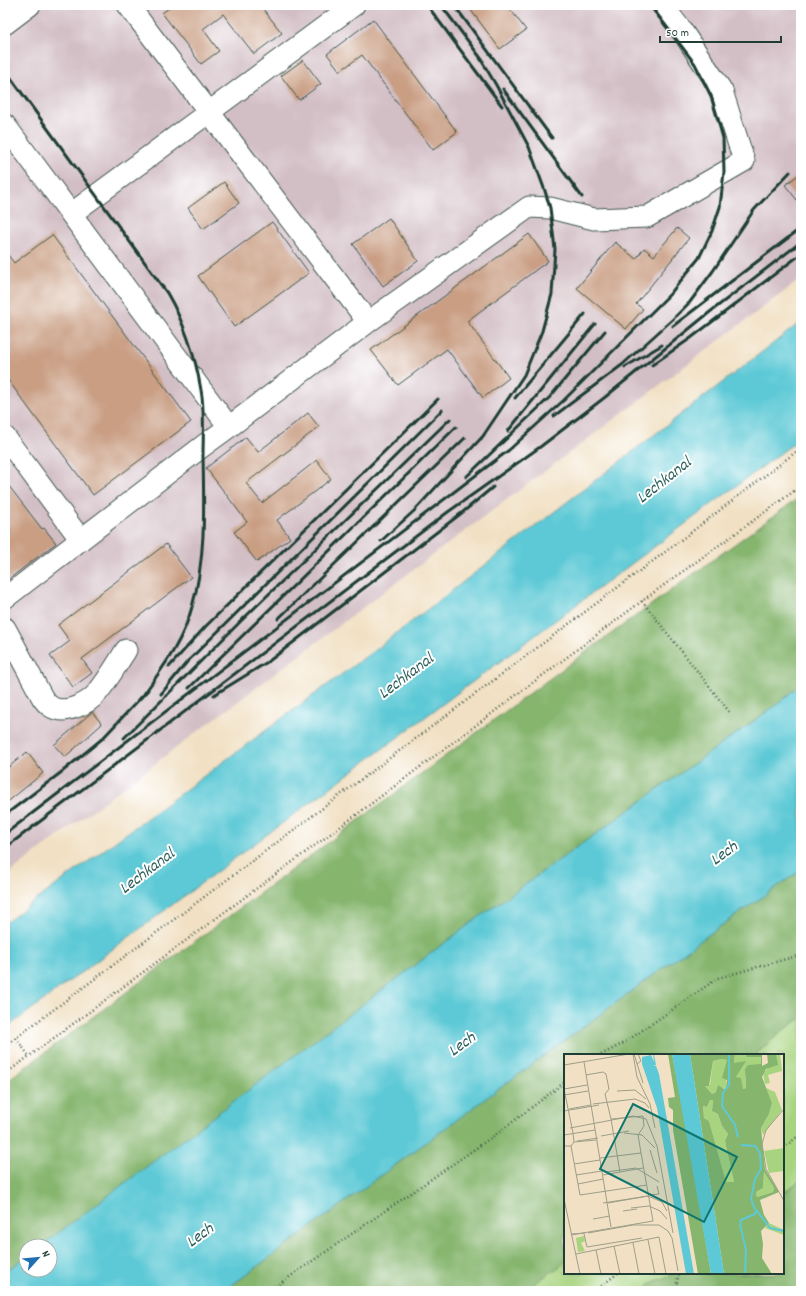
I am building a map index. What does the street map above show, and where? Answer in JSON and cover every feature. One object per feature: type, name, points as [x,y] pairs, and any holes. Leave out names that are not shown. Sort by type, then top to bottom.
[{"type":"lane","points":[[5,24],[30,5]]},
{"type":"lane","points":[[128,5],[368,322]]},
{"type":"lane","points":[[71,214],[208,111],[354,5]]},
{"type":"lane","points":[[5,598],[197,450],[230,427],[368,322],[529,207],[550,208],[594,219],[647,217],[744,160],[722,91],[680,28],[662,5]]},
{"type":"lane","points":[[5,125],[230,427]]},
{"type":"lane","points":[[5,437],[81,540]]},
{"type":"lane","points":[[5,628],[42,697],[50,706],[58,710],[83,704],[97,694],[126,650]]},
{"type":"path","points":[[5,1046],[673,546],[801,448]]},
{"type":"path","points":[[5,1074],[344,824],[642,601],[801,486]]},
{"type":"path","points":[[642,601],[731,714]]},
{"type":"path","points":[[603,1054],[624,1043],[718,978],[797,956],[801,952]]},
{"type":"path","points":[[16,1038],[29,1056]]},
{"type":"path","points":[[269,1291],[498,1133],[564,1083]]},
{"type":"path","points":[[784,1147],[801,1134]]},
{"type":"path","points":[[595,1291],[617,1274]]},
{"type":"path","points":[[675,1291],[680,1274]]},
{"type":"shaded area","points":[[5,5],[801,5],[801,279],[5,876]]},
{"type":"green space","points":[[801,496],[801,684],[775,706],[475,920],[61,1232],[52,1238],[18,1238],[18,1263],[5,1272],[5,1082],[568,665]]},
{"type":"green space","points":[[801,870],[801,1018],[782,1031],[756,1054],[564,1054],[564,1262],[560,1266],[523,1291],[224,1291],[708,935]]},
{"type":"green space","points":[[801,1018],[801,1180],[784,1192],[784,1054],[756,1054],[782,1031]]},
{"type":"green space","points":[[801,1180],[801,1291],[642,1291],[649,1284],[674,1274],[784,1274],[784,1192]]},
{"type":"green space","points":[[564,1262],[564,1274],[674,1274],[649,1284],[642,1291],[523,1291]]},
{"type":"water","name":"Lechkanal","points":[[801,322],[801,438],[5,1029],[5,923],[376,649]]},
{"type":"water","name":"Lech","points":[[801,684],[801,870],[708,935],[224,1291],[5,1291],[5,1272],[18,1263],[18,1278],[58,1278],[58,1238],[52,1238],[475,920],[775,706]]},
{"type":"building","points":[[173,5],[260,5],[282,33],[254,54],[223,14],[203,29],[219,51],[201,64],[162,13]]},
{"type":"building","points":[[467,5],[507,5],[526,30],[500,49]]},
{"type":"building","points":[[373,19],[457,132],[433,150],[362,55],[340,71],[327,54]]},
{"type":"building","points":[[303,60],[321,84],[299,100],[281,76]]},
{"type":"building","points":[[801,173],[801,205],[785,185]]},
{"type":"building","points":[[224,182],[239,203],[203,229],[188,208]]},
{"type":"building","points":[[389,218],[418,261],[383,286],[353,244]]},
{"type":"building","points":[[272,222],[309,273],[234,327],[198,276]]},
{"type":"building","points":[[677,228],[689,238],[636,304],[643,309],[626,329],[577,288],[615,242],[636,259],[644,248],[654,256]]},
{"type":"building","points":[[529,234],[548,261],[467,321],[509,378],[483,398],[447,349],[398,385],[371,350]]},
{"type":"building","points":[[52,235],[191,422],[93,495],[5,376],[5,251],[14,263]]},
{"type":"building","points":[[308,413],[319,427],[246,483],[262,503],[317,460],[331,479],[277,520],[290,538],[257,562],[234,532],[247,522],[206,468],[246,437],[258,452]]},
{"type":"building","points":[[5,481],[42,529],[44,528],[56,543],[5,582]]},
{"type":"building","points":[[166,544],[191,577],[82,659],[92,673],[73,687],[50,656],[70,641],[58,625]]},
{"type":"building","points":[[92,712],[102,724],[65,757],[54,745]]},
{"type":"building","points":[[27,752],[43,773],[5,804],[5,770]]},
{"type":"railway","points":[[427,5],[502,106]]},
{"type":"railway","points":[[441,5],[483,61]]},
{"type":"railway","points":[[454,5],[552,138]]},
{"type":"railway","points":[[5,834],[509,450],[564,400],[670,294],[699,258],[712,231],[720,207],[724,172],[723,138],[711,96],[695,64],[650,5]]},
{"type":"railway","points":[[480,58],[529,147],[550,208],[555,249],[552,294],[542,331],[524,375],[481,439]]},
{"type":"railway","points":[[8,74],[167,293],[184,328],[199,377],[204,423],[204,514],[202,552],[197,589],[184,631],[172,653],[144,694]]},
{"type":"railway","points":[[503,89],[582,197]]},
{"type":"railway","points":[[554,416],[622,365],[690,302],[754,210],[790,172]]},
{"type":"railway","points":[[673,326],[801,228]]},
{"type":"railway","points":[[5,848],[448,512],[540,447],[801,242]]},
{"type":"railway","points":[[652,365],[691,338],[801,254]]},
{"type":"railway","points":[[515,398],[585,314]]},
{"type":"railway","points":[[508,431],[595,324]]},
{"type":"railway","points":[[466,477],[550,397],[605,331]]},
{"type":"railway","points":[[625,367],[662,345]]},
{"type":"railway","points":[[169,667],[206,626],[438,399]]},
{"type":"railway","points":[[161,694],[187,662],[442,410]]},
{"type":"railway","points":[[124,738],[242,620],[450,419]]},
{"type":"railway","points":[[189,688],[456,427]]},
{"type":"railway","points":[[381,541],[414,511],[484,435]]},
{"type":"railway","points":[[278,619],[465,438]]},
{"type":"railway","points":[[214,695],[269,661],[463,512],[493,487]]},
{"type":"railway","points":[[5,815],[63,771],[103,738],[148,690]]}]
